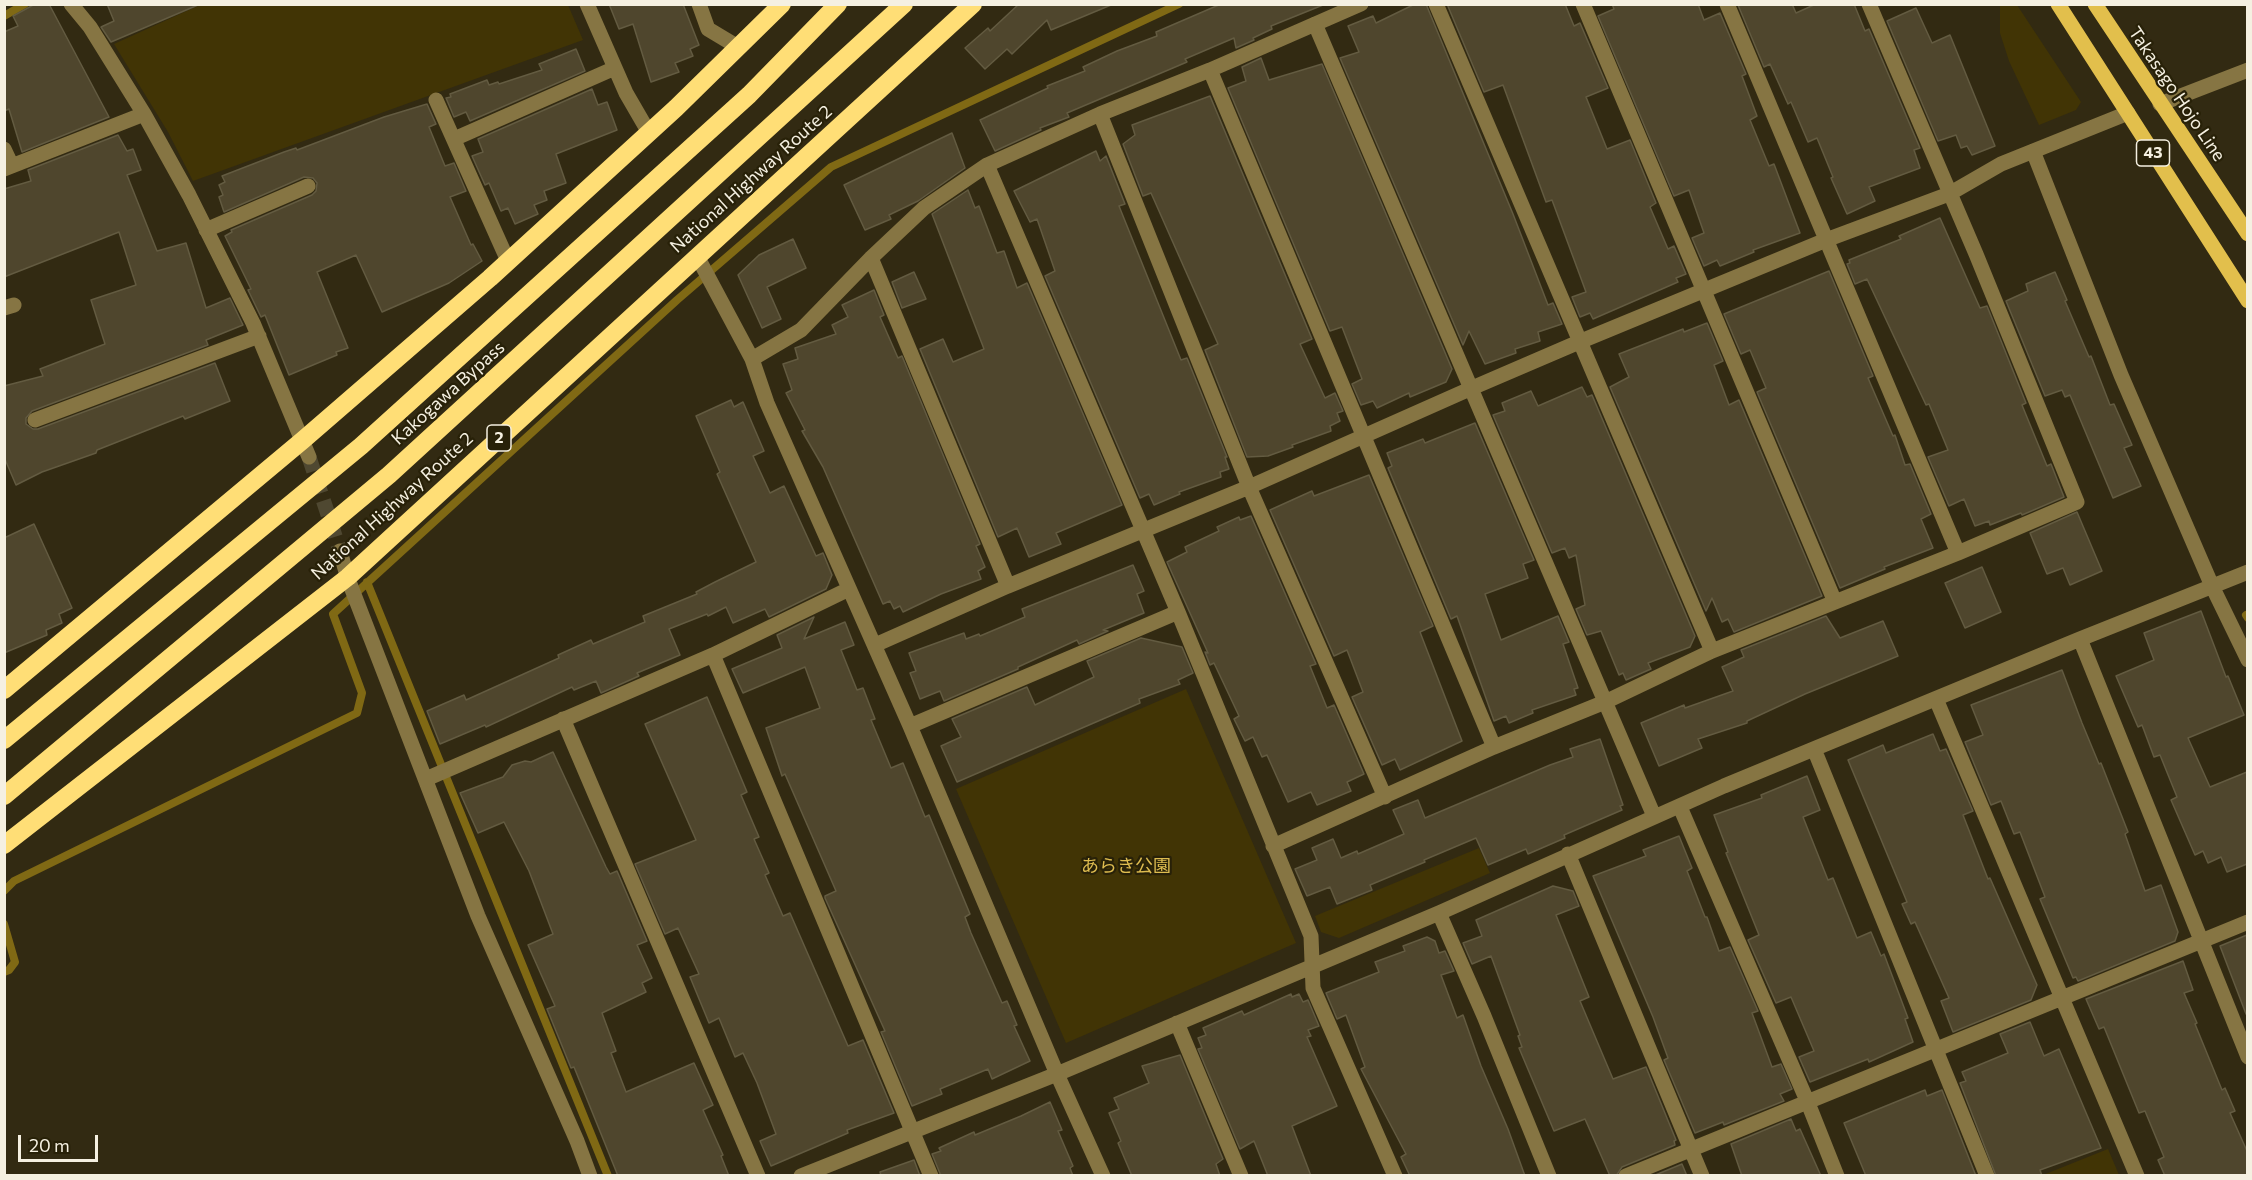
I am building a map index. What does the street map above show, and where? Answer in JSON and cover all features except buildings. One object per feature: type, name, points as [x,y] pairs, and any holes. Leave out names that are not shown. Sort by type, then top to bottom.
[{"type":"highway","points":[[4,690],[306,448],[648,132],[782,4]]},
{"type":"highway","points":[[749,95],[829,4]]},
{"type":"highway","name":"Kakogawa Bypass","points":[[4,740],[361,446],[749,95],[838,4]]},
{"type":"highway","name":"Kakogawa Bypass","points":[[4,796],[389,475],[904,4]]},
{"type":"highway","points":[[891,18],[910,4]]},
{"type":"highway","name":"National Highway Route 2","points":[[4,845],[348,578],[700,262],[973,4]]},
{"type":"main road","name":"43","points":[[2058,4],[2247,301]]},
{"type":"main road","name":"Takasago Hojo Line","points":[[2095,4],[2247,234]]},
{"type":"street","points":[[71,4],[90,27],[144,114],[206,230],[259,336],[306,448]]},
{"type":"street","points":[[587,4],[626,93],[648,132]]},
{"type":"street","points":[[699,4],[708,29],[738,47]]},
{"type":"street","points":[[752,360],[801,330],[871,258],[924,208],[987,165],[1100,114],[1210,70],[1361,4]]},
{"type":"street","points":[[1436,4],[1712,651]]},
{"type":"street","points":[[1583,4],[1835,602]]},
{"type":"street","points":[[1727,4],[1958,553]]},
{"type":"street","points":[[1273,846],[1494,747],[1605,702],[1712,651],[1958,553],[2077,502],[1869,4]]},
{"type":"street","points":[[1315,24],[1654,816]]},
{"type":"street","points":[[454,139],[615,68]]},
{"type":"street","points":[[1210,70],[1362,438],[1494,747]]},
{"type":"street","points":[[2160,104],[2247,70]]},
{"type":"street","points":[[436,100],[508,261]]},
{"type":"street","points":[[875,645],[1008,586],[1249,487],[1579,342],[1826,240],[1949,194],[2001,164],[2128,113]]},
{"type":"street","points":[[4,149],[8,167],[144,114]]},
{"type":"street","points":[[1100,114],[1249,487],[1385,797]]},
{"type":"street","points":[[2033,151],[2121,375],[2212,586],[2247,660]]},
{"type":"street","points":[[987,165],[1178,612],[1311,936],[1313,988],[1395,1176]]},
{"type":"street","points":[[206,230],[308,186]]},
{"type":"street","points":[[871,258],[1008,586]]},
{"type":"street","points":[[700,262],[752,360],[767,403],[875,645],[1057,1074],[1103,1176]]},
{"type":"street","points":[[34,420],[259,336]]},
{"type":"street","points":[[340,551],[348,578],[427,778],[478,916],[577,1141],[590,1176]]},
{"type":"street","points":[[801,1176],[1057,1074],[1439,913],[1724,786],[2247,572]]},
{"type":"street","points":[[427,778],[712,655],[849,589]]},
{"type":"street","points":[[910,726],[1178,612]]},
{"type":"street","points":[[2080,639],[2247,1057]]},
{"type":"street","points":[[712,655],[931,1176]]},
{"type":"street","points":[[1936,699],[2137,1176]]},
{"type":"street","points":[[563,719],[758,1176]]},
{"type":"street","points":[[1814,749],[1988,1176]]},
{"type":"street","points":[[1680,807],[1808,1103],[1837,1176]]},
{"type":"street","points":[[1568,854],[1702,1176]]},
{"type":"street","points":[[1439,913],[1549,1176]]},
{"type":"street","points":[[1626,1176],[2247,922]]},
{"type":"street","points":[[1177,1023],[1241,1176]]},
{"type":"green space","points":[[202,4],[568,5],[583,40],[193,181],[168,132],[114,44]]},
{"type":"green space","points":[[2000,5],[2017,5],[2081,102],[2076,110],[2039,125],[2009,61],[2000,33]]},
{"type":"green space","name":"あらき公園","points":[[1186,689],[1296,943],[1066,1043],[956,789]]},
{"type":"green space","points":[[1479,848],[1490,873],[1339,938],[1321,932],[1315,916]]},
{"type":"green space","points":[[2108,1149],[2119,1175],[2043,1175]]},
{"type":"waterway","points":[[4,16],[25,4]]},
{"type":"waterway","points":[[4,891],[14,881],[357,713],[362,693],[333,614],[677,300],[831,167],[1179,4]]},
{"type":"waterway","points":[[367,582],[608,1176]]},
{"type":"waterway","points":[[4,924],[15,962],[9,970],[4,972]]},
{"type":"tunnel","points":[[309,457],[340,551]]}]
